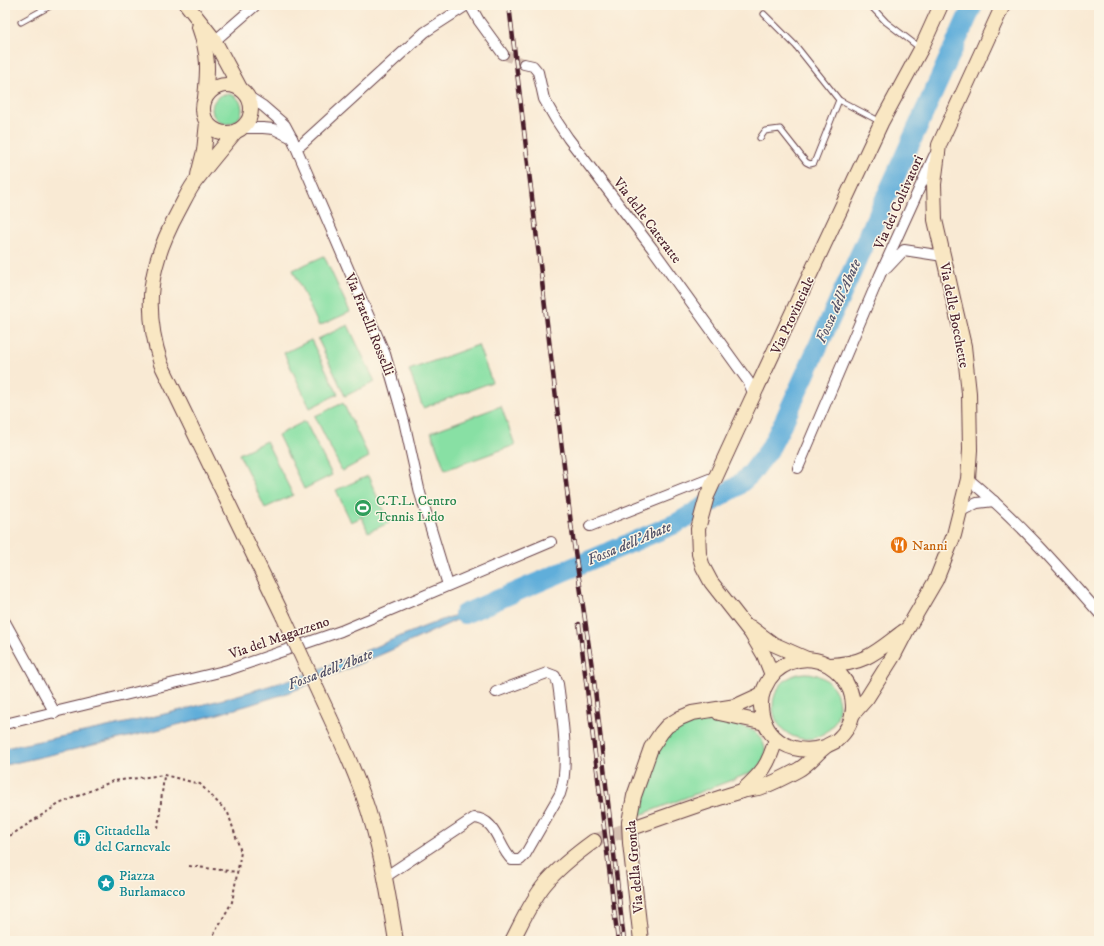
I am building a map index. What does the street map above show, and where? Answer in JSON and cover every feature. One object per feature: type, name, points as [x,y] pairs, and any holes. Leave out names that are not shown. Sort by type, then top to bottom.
[{"type":"street","name":"Via Fratelli Rosselli","points":[[187,5],[213,38],[244,93],[285,124],[294,143],[385,354],[404,421],[420,493],[448,585]]},
{"type":"street","points":[[213,38],[218,38],[256,5]]},
{"type":"street","points":[[396,941],[385,877],[363,795],[335,728],[283,616],[164,371],[155,345],[150,302],[151,285],[161,248],[169,229],[196,179],[239,129],[247,123],[251,110],[244,93],[228,85],[216,87],[205,98],[203,110],[207,122],[212,128],[220,132],[228,133],[239,129],[274,129],[294,143],[302,144],[426,32],[468,5],[503,54]]},
{"type":"street","name":"Via Provinciale","points":[[772,675],[764,655],[745,624],[711,582],[699,554],[698,529],[716,476],[882,123],[921,49],[941,5]]},
{"type":"street","name":"Via delle Bocchette","points":[[852,715],[867,698],[894,655],[936,580],[954,535],[968,480],[970,450],[969,393],[964,346],[935,220],[934,184],[939,145],[1003,5]]},
{"type":"street","name":"Via Fratelli Rosselli","points":[[196,17],[205,42],[208,62],[205,98]]},
{"type":"street","name":"Via delle Cateratte","points":[[524,64],[533,66],[538,72],[544,99],[556,120],[666,267],[748,381],[754,395]]},
{"type":"street","points":[[196,179],[204,151],[207,122]]},
{"type":"street","name":"Via dei Coltivatori","points":[[798,468],[880,276],[939,145]]},
{"type":"street","points":[[880,276],[904,250],[943,256]]},
{"type":"street","points":[[590,526],[716,476]]},
{"type":"street","points":[[968,480],[994,501],[1067,576],[1099,613]]},
{"type":"street","points":[[961,511],[977,503],[994,501]]},
{"type":"street","name":"Via del Magazzeno","points":[[5,724],[228,670],[341,631],[551,542]]},
{"type":"street","points":[[5,622],[55,713]]},
{"type":"street","name":"Via Provinciale","points":[[745,624],[773,644],[807,659]]},
{"type":"street","name":"Via delle Bocchette","points":[[830,665],[845,665],[869,657],[908,628]]},
{"type":"street","points":[[807,659],[819,660],[830,665],[839,672],[846,681],[851,692],[853,703],[852,715],[848,725],[834,742],[825,747],[808,751],[791,748],[776,739],[765,723],[761,709],[762,694],[766,684],[772,675],[782,666],[794,661],[807,659]]},
{"type":"street","points":[[385,877],[474,818],[482,818],[490,824],[508,856],[512,860],[520,860],[525,855],[560,794],[563,786],[565,775],[564,737],[558,684],[555,676],[547,673],[496,692]]},
{"type":"street","name":"Via della Gronda","points":[[641,941],[629,831],[630,815],[634,796],[646,760],[654,743],[667,726],[680,718],[692,713],[736,706],[762,694]]},
{"type":"street","name":"Via della Gronda","points":[[709,711],[736,715],[765,723]]},
{"type":"street","points":[[742,791],[760,776],[770,758],[776,739]]},
{"type":"street","points":[[638,826],[742,791],[763,787],[798,770],[813,759],[825,747]]},
{"type":"street","points":[[512,941],[544,885],[565,863],[594,841]]},
{"type":"lane","points":[[21,22],[52,5]]},
{"type":"lane","points":[[870,5],[886,22],[921,49]]},
{"type":"lane","points":[[764,14],[796,46],[839,100],[882,123]]},
{"type":"lane","points":[[760,138],[765,132],[780,129],[806,162],[810,164],[814,162],[839,100]]},
{"type":"path","points":[[158,828],[164,775]]},
{"type":"path","points":[[5,839],[59,804],[113,781],[164,775],[200,784],[228,813],[241,852],[232,902],[210,941]]},
{"type":"path","points":[[189,866],[237,872]]},
{"type":"green space","points":[[227,94],[233,95],[241,103],[241,115],[233,123],[227,124],[221,123],[213,115],[212,109],[213,103],[221,95]]},
{"type":"green space","points":[[324,256],[350,312],[319,326],[293,270]]},
{"type":"green space","points":[[348,325],[375,382],[345,396],[318,339]]},
{"type":"green space","points":[[311,340],[338,394],[310,408],[284,353]]},
{"type":"green space","points":[[478,345],[492,382],[423,408],[409,370]]},
{"type":"green space","points":[[343,403],[369,457],[342,471],[315,416]]},
{"type":"green space","points":[[501,406],[515,445],[445,470],[431,432]]},
{"type":"green space","points":[[305,421],[332,475],[304,489],[278,435]]},
{"type":"green space","points":[[266,441],[293,495],[265,508],[239,454]]},
{"type":"green space","name":"C.T.L. Centro Tennis Lido","points":[[368,476],[389,523],[368,532],[362,517],[351,522],[336,490]]},
{"type":"green space","points":[[799,673],[813,673],[825,678],[834,687],[839,699],[837,719],[830,730],[813,739],[799,739],[787,734],[778,725],[773,713],[773,699],[778,687],[787,678]]},
{"type":"green space","points":[[704,722],[739,725],[755,732],[760,737],[765,749],[765,755],[761,764],[750,773],[635,817],[653,753],[664,738],[673,731],[689,724]]},
{"type":"water","points":[[489,604],[395,649],[284,694],[180,724],[5,765],[5,748],[183,710],[253,691],[323,668],[434,623]]},
{"type":"waterway","name":"Fossa dell'Abate","points":[[464,614],[677,523],[736,487],[750,475],[769,450],[785,419],[973,5]]},
{"type":"tunnel","points":[[503,54],[524,64]]},
{"type":"tunnel","points":[[594,841],[638,826]]},
{"type":"railway","points":[[509,5],[571,524],[594,681],[624,941]]},
{"type":"railway","points":[[579,624],[618,941]]},
{"type":"place","name":"C.T.L. Centro Tennis Lido","points":[[363,508]]},
{"type":"place","name":"Nanni","points":[[899,545]]},
{"type":"place","name":"Cittadella del Carnevale","points":[[82,838]]},
{"type":"place","name":"Piazza Burlamacco","points":[[106,883]]}]
